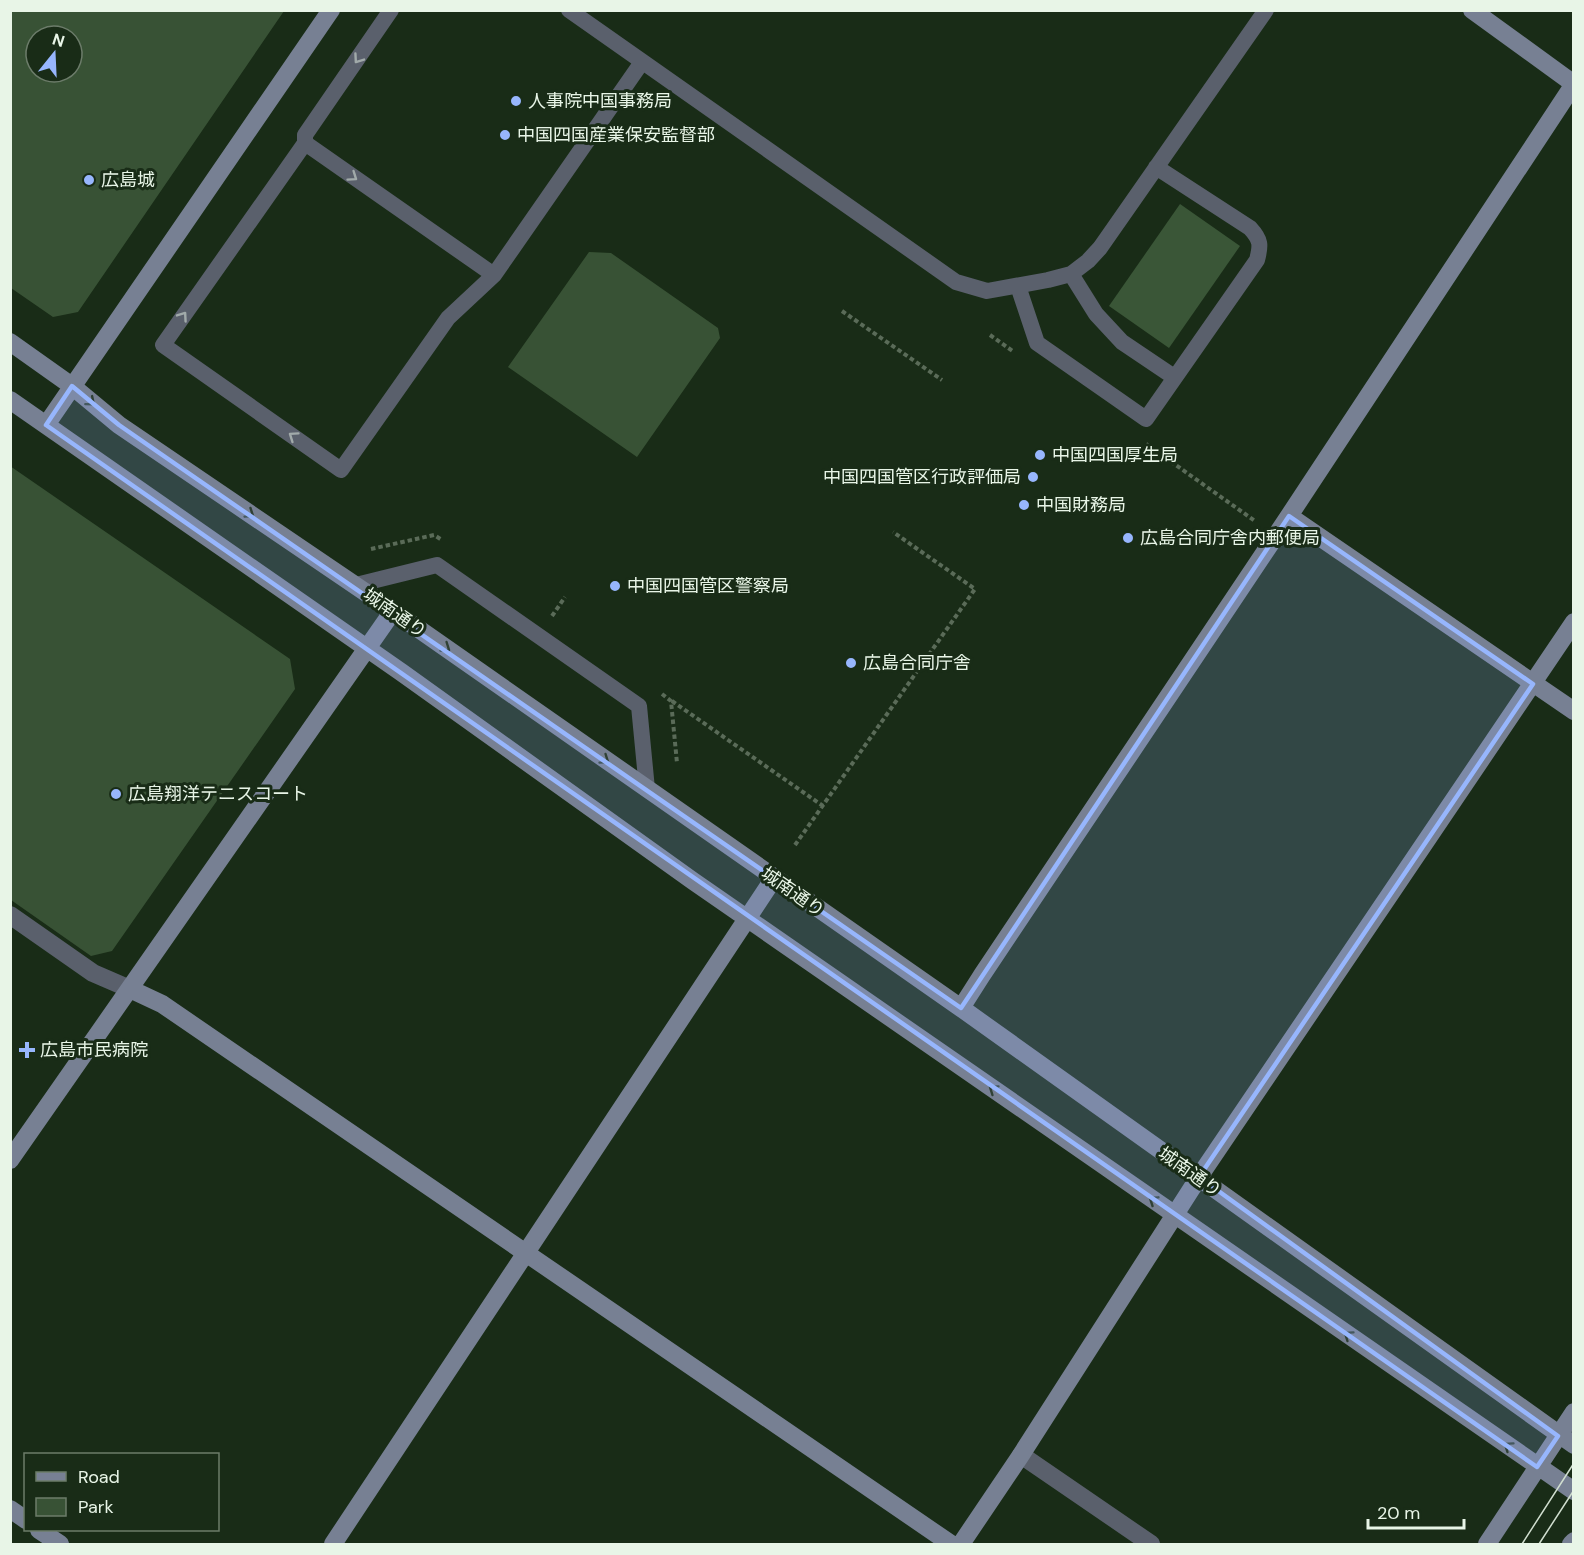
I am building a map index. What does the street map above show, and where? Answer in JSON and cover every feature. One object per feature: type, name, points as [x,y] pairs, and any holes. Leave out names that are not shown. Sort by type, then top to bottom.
[{"type":"street","points":[[46,425],[331,10]]},
{"type":"street","points":[[961,1008],[1574,84],[1472,10]]},
{"type":"street","name":"城南通り","points":[[10,342],[72,386],[119,425],[356,585],[961,1008],[1566,1441]]},
{"type":"street","points":[[10,400],[366,648],[747,919],[1574,1491]]},
{"type":"street","points":[[1289,516],[1574,711]]},
{"type":"street","points":[[10,1160],[393,611]]},
{"type":"street","points":[[961,1545],[1199,1177],[1574,622]]},
{"type":"street","points":[[333,1545],[774,878]]},
{"type":"street","points":[[10,915],[93,973],[162,1004],[951,1545]]},
{"type":"street","points":[[1487,1545],[1537,1467],[1566,1441],[1574,1412]]},
{"type":"street","points":[[1021,1455],[1150,1545]]},
{"type":"street","points":[[10,1509],[24,1519]]},
{"type":"street","points":[[40,1531],[60,1545]]},
{"type":"street","points":[[1571,1545],[1574,1541]]},
{"type":"lane","points":[[391,10],[305,135],[305,143],[163,345],[341,470],[448,318],[494,275],[642,62]]},
{"type":"lane","points":[[569,10],[956,282],[987,291],[1071,274],[1088,261],[1100,248],[1266,10]]},
{"type":"lane","points":[[305,143],[494,275]]},
{"type":"lane","points":[[1018,286],[1037,343],[1146,419],[1257,260],[1260,249],[1258,237],[1250,228],[1156,167]]},
{"type":"lane","points":[[1071,274],[1096,314],[1122,342],[1174,377]]},
{"type":"lane","points":[[356,585],[437,565],[476,591],[639,706],[647,789]]},
{"type":"path","points":[[842,311],[942,380]]},
{"type":"path","points":[[795,845],[975,589],[893,532]]},
{"type":"path","points":[[551,617],[566,597]]},
{"type":"path","points":[[671,701],[823,806]]},
{"type":"highlighted area","points":[[72,386],[119,425],[961,1008],[1289,516],[1533,684],[1199,1177],[1558,1436],[1537,1467],[46,425]]},
{"type":"green space","name":"広島城","points":[[11,10],[284,11],[78,312],[53,317],[11,288]]},
{"type":"green space","points":[[1180,204],[1240,246],[1169,348],[1109,306]]},
{"type":"green space","points":[[589,252],[611,253],[718,328],[720,338],[637,457],[508,367]]},
{"type":"green space","name":"広島翔洋テニスコート","points":[[10,466],[290,659],[295,689],[112,951],[91,956],[11,900]]},
{"type":"tram line","points":[[1522,1544],[1574,1463]]},
{"type":"tram line","points":[[1539,1544],[1574,1490]]},
{"type":"place","name":"人事院中国事務局","points":[[516,101]]},
{"type":"place","name":"中国四国産業保安監督部","points":[[505,135]]},
{"type":"place","name":"広島城","points":[[89,180]]},
{"type":"place","name":"中国四国厚生局","points":[[1040,455]]},
{"type":"place","name":"中国四国管区行政評価局","points":[[1033,477]]},
{"type":"place","name":"中国財務局","points":[[1024,505]]},
{"type":"place","name":"広島合同庁舎内郵便局","points":[[1128,538]]},
{"type":"place","name":"中国四国管区警察局","points":[[615,586]]},
{"type":"place","name":"広島合同庁舎","points":[[851,663]]},
{"type":"place","name":"広島翔洋テニスコート","points":[[116,794]]},
{"type":"place","name":"広島市民病院","points":[[27,1050]]}]
